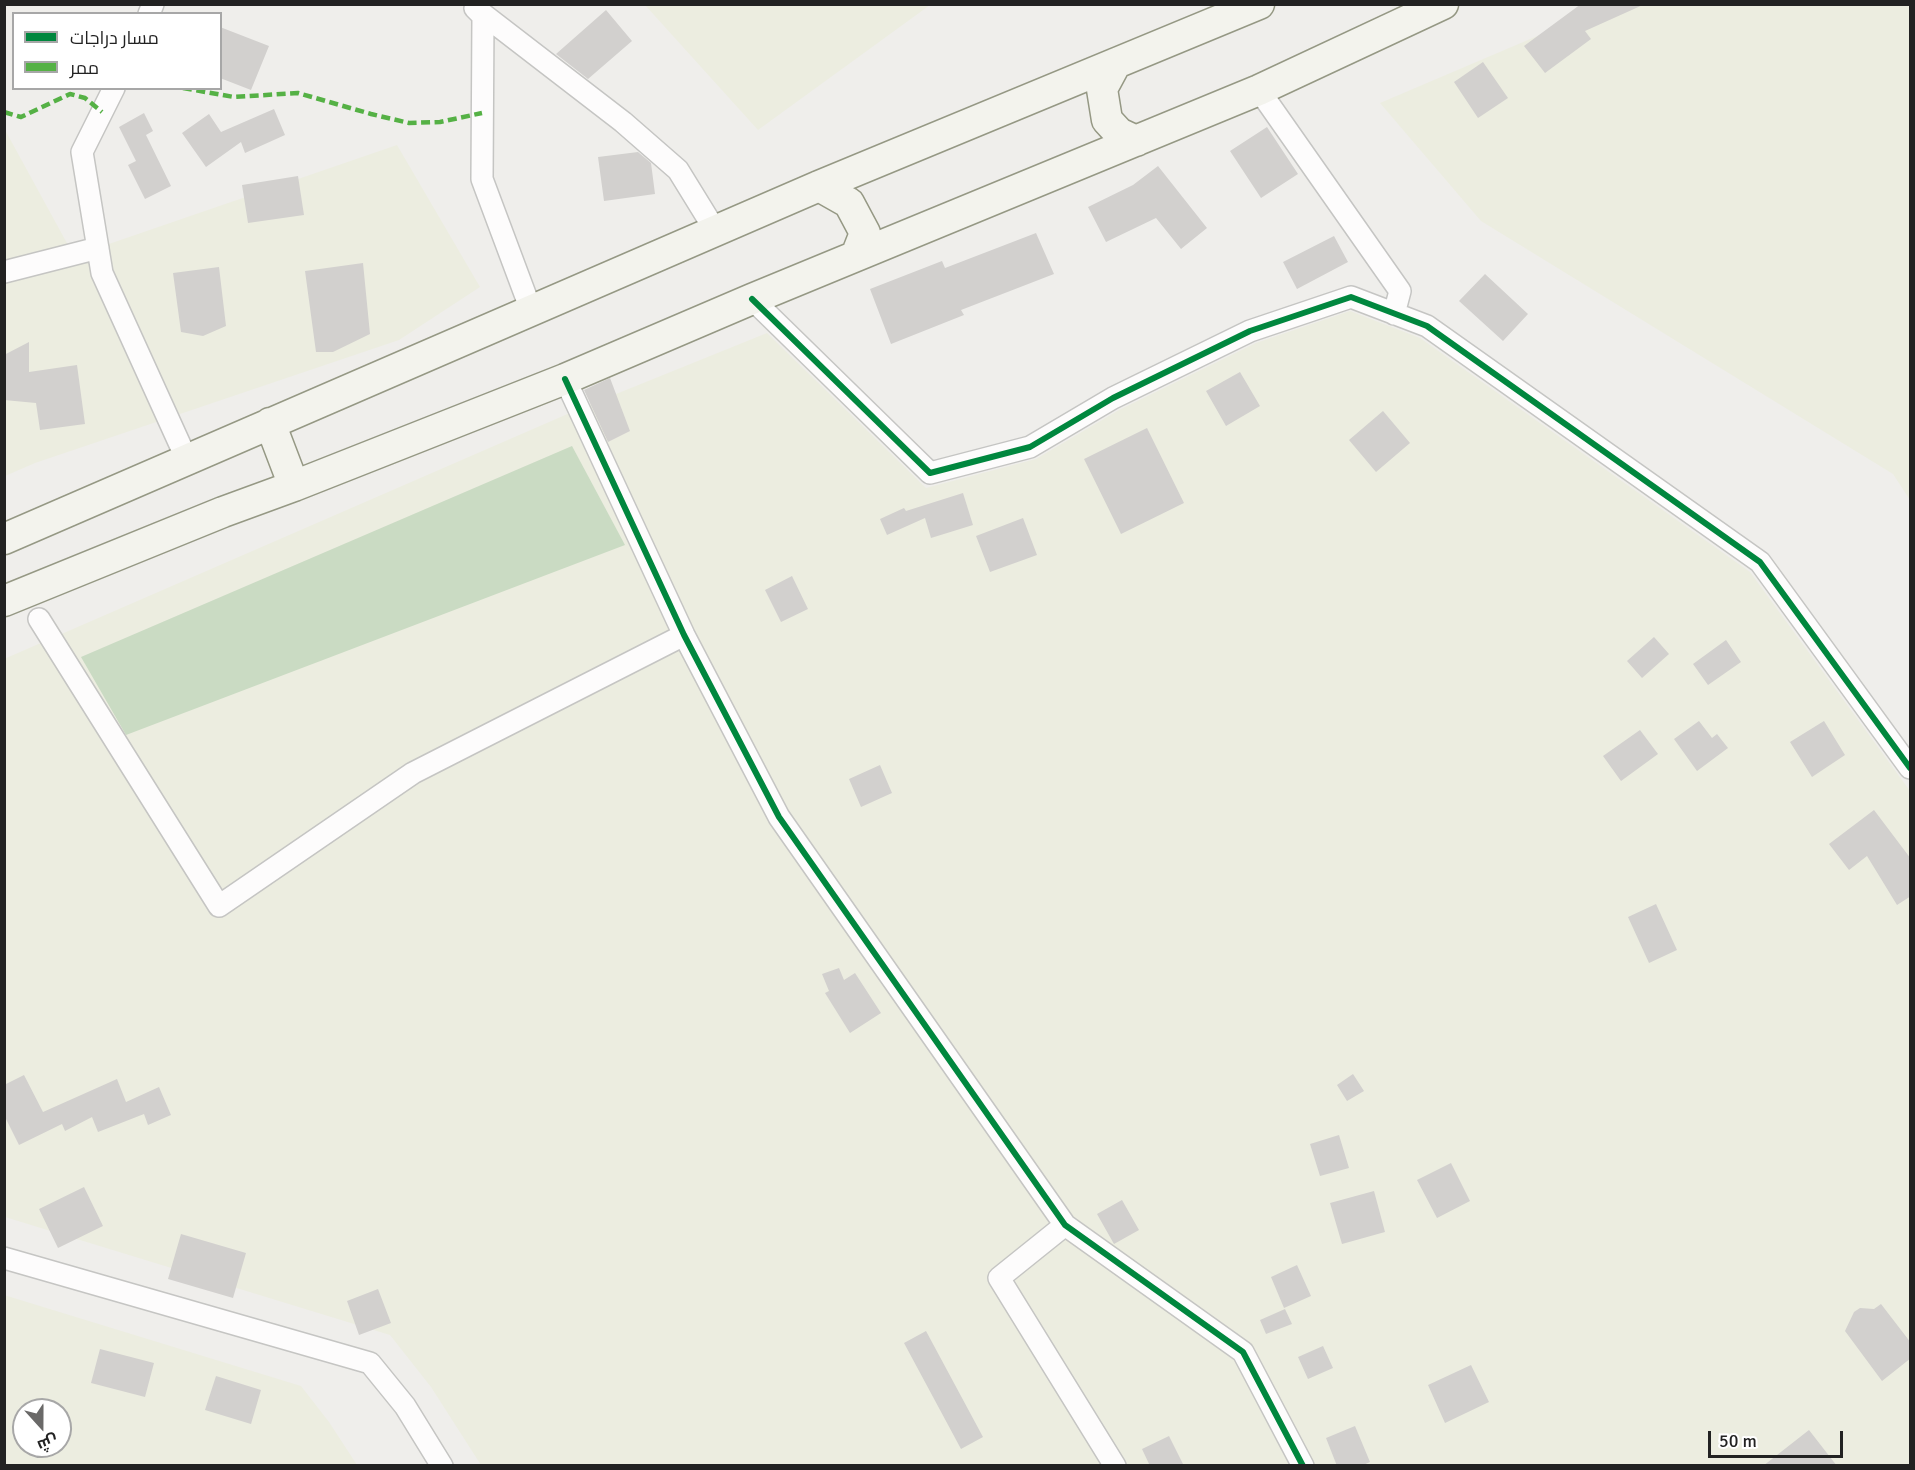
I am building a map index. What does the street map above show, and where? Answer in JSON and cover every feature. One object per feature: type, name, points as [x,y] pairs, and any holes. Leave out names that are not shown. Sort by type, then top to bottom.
[{"type":"main road","points":[[4,539],[715,230],[1259,4]]},
{"type":"main road","points":[[4,601],[223,512],[565,379],[752,299],[1259,90],[1443,4]]},
{"type":"main road","points":[[1116,63],[1102,89],[1107,120],[1119,133],[1136,141]]},
{"type":"main road","points":[[819,186],[849,203],[865,233],[856,256]]},
{"type":"main road","points":[[270,423],[294,486]]},
{"type":"street","points":[[473,6],[623,122],[678,170],[715,230]]},
{"type":"street","points":[[473,6],[483,16],[482,179],[531,310]]},
{"type":"street","points":[[113,90],[82,152],[102,273],[187,460]]},
{"type":"street","points":[[1259,90],[1400,291],[1394,314]]},
{"type":"street","points":[[4,272],[98,248]]},
{"type":"street","points":[[752,299],[930,473],[1030,447],[1113,398],[1262,327],[1351,297],[1426,326],[1760,562],[1911,768]]},
{"type":"street","points":[[565,379],[684,635],[779,817],[1065,1225],[1244,1352],[1303,1466]]},
{"type":"street","points":[[39,619],[219,906],[413,773],[684,635]]},
{"type":"street","points":[[1065,1225],[999,1278],[1115,1466]]},
{"type":"street","points":[[4,1258],[370,1363],[405,1406],[442,1466]]},
{"type":"shaded area","points":[[645,5],[930,5],[758,130]]},
{"type":"shaded area","points":[[1610,5],[1910,5],[1910,500],[1893,474],[1481,221],[1380,103]]},
{"type":"shaded area","points":[[4,128],[74,256],[397,145],[480,287],[399,340],[35,463],[5,476]]},
{"type":"shaded area","points":[[1350,311],[1420,338],[1750,572],[1910,791],[1910,1465],[481,1465],[431,1387],[390,1335],[5,1217],[4,659],[579,409],[767,333],[926,488],[1036,459],[1119,410],[1256,343]]},
{"type":"shaded area","points":[[4,1295],[301,1386],[329,1422],[357,1465],[5,1465]]},
{"type":"green space","points":[[572,446],[625,545],[126,735],[81,657]]},
{"type":"building","points":[[1581,4],[1645,4],[1585,31],[1591,39],[1545,73],[1524,46]]},
{"type":"building","points":[[606,10],[632,41],[588,79],[556,54]]},
{"type":"building","points":[[222,28],[269,46],[251,90],[222,79]]},
{"type":"building","points":[[1483,62],[1508,98],[1478,118],[1454,82]]},
{"type":"building","points":[[274,109],[285,135],[245,153],[241,142],[206,167],[182,133],[209,114],[221,132]]},
{"type":"building","points":[[144,113],[153,131],[146,135],[171,186],[145,199],[128,165],[136,161],[119,127]]},
{"type":"building","points":[[1267,127],[1298,174],[1261,198],[1230,151]]},
{"type":"building","points":[[638,152],[651,163],[655,194],[604,201],[598,157]]},
{"type":"building","points":[[1158,166],[1207,228],[1181,249],[1156,218],[1106,242],[1088,207],[1133,185]]},
{"type":"building","points":[[298,176],[304,215],[248,223],[242,185]]},
{"type":"building","points":[[1036,233],[1054,274],[961,310],[964,315],[891,344],[870,289],[942,261],[945,268]]},
{"type":"building","points":[[1334,236],[1348,262],[1297,289],[1283,262]]},
{"type":"building","points":[[363,263],[370,334],[333,352],[316,352],[305,271]]},
{"type":"building","points":[[219,267],[226,326],[203,336],[181,332],[173,273]]},
{"type":"building","points":[[1485,274],[1528,314],[1503,341],[1459,301]]},
{"type":"building","points":[[29,342],[29,372],[77,365],[85,424],[40,430],[36,403],[4,400],[4,355]]},
{"type":"building","points":[[1240,372],[1260,406],[1226,426],[1206,391]]},
{"type":"building","points":[[610,378],[630,431],[608,442],[584,390]]},
{"type":"building","points":[[1383,411],[1410,443],[1376,472],[1349,440]]},
{"type":"building","points":[[1147,428],[1184,503],[1121,534],[1084,459]]},
{"type":"building","points":[[963,493],[973,525],[931,538],[925,518],[887,535],[880,519],[904,508],[906,511]]},
{"type":"building","points":[[1023,518],[1037,555],[990,572],[976,536]]},
{"type":"building","points":[[792,576],[808,609],[781,622],[765,590]]},
{"type":"building","points":[[1654,637],[1669,654],[1642,678],[1627,661]]},
{"type":"building","points":[[1726,640],[1741,662],[1708,685],[1693,664]]},
{"type":"building","points":[[1699,721],[1712,738],[1717,734],[1728,748],[1697,771],[1674,739]]},
{"type":"building","points":[[1824,721],[1845,755],[1812,777],[1790,742]]},
{"type":"building","points":[[1640,730],[1658,754],[1621,781],[1603,756]]},
{"type":"building","points":[[880,765],[892,793],[861,807],[849,779]]},
{"type":"building","points":[[1874,810],[1911,859],[1911,896],[1897,905],[1867,856],[1849,870],[1829,844]]},
{"type":"building","points":[[1656,904],[1677,950],[1649,963],[1628,917]]},
{"type":"building","points":[[839,968],[844,980],[855,973],[881,1013],[850,1033],[825,993],[829,991],[822,974]]},
{"type":"building","points":[[1353,1074],[1364,1091],[1347,1101],[1337,1085]]},
{"type":"building","points":[[24,1075],[43,1112],[117,1079],[126,1102],[159,1087],[171,1115],[148,1125],[144,1114],[98,1132],[92,1117],[65,1131],[62,1124],[19,1145],[4,1115],[4,1085]]},
{"type":"building","points":[[1339,1135],[1349,1168],[1320,1176],[1310,1144]]},
{"type":"building","points":[[1451,1163],[1470,1201],[1437,1218],[1417,1180]]},
{"type":"building","points":[[84,1187],[103,1226],[58,1248],[39,1209]]},
{"type":"building","points":[[1374,1191],[1385,1232],[1342,1244],[1330,1203]]},
{"type":"building","points":[[1122,1200],[1139,1230],[1114,1244],[1097,1214]]},
{"type":"building","points":[[181,1234],[246,1253],[233,1298],[168,1279]]},
{"type":"building","points":[[1297,1265],[1311,1296],[1284,1308],[1271,1277]]},
{"type":"building","points":[[378,1289],[391,1323],[359,1335],[347,1301]]},
{"type":"building","points":[[1881,1304],[1911,1343],[1911,1358],[1882,1381],[1845,1331],[1854,1312],[1860,1308],[1874,1309]]},
{"type":"building","points":[[1285,1309],[1292,1324],[1266,1334],[1260,1320]]},
{"type":"building","points":[[926,1331],[983,1437],[961,1449],[904,1343]]},
{"type":"building","points":[[1323,1346],[1333,1368],[1308,1379],[1298,1357]]},
{"type":"building","points":[[100,1349],[154,1363],[145,1397],[91,1383]]},
{"type":"building","points":[[1471,1365],[1489,1402],[1445,1423],[1428,1385]]},
{"type":"building","points":[[216,1376],[261,1390],[251,1424],[205,1410]]},
{"type":"building","points":[[1355,1426],[1370,1462],[1361,1466],[1337,1466],[1326,1438]]},
{"type":"building","points":[[1809,1430],[1837,1466],[1763,1466]]},
{"type":"building","points":[[1169,1436],[1184,1466],[1150,1466],[1142,1449]]},
{"type":"marked path","points":[[194,90],[234,97],[298,93],[409,123],[440,122],[482,113]]},
{"type":"marked path","points":[[4,112],[21,117],[70,94],[85,98],[102,112]]},
{"type":"cycle path","points":[[752,299],[930,473],[1030,447],[1113,398],[1250,331],[1351,297],[1427,326],[1760,562],[1910,768]]},
{"type":"cycle path","points":[[565,379],[684,635],[779,817],[1065,1225],[1243,1352],[1303,1466]]}]
